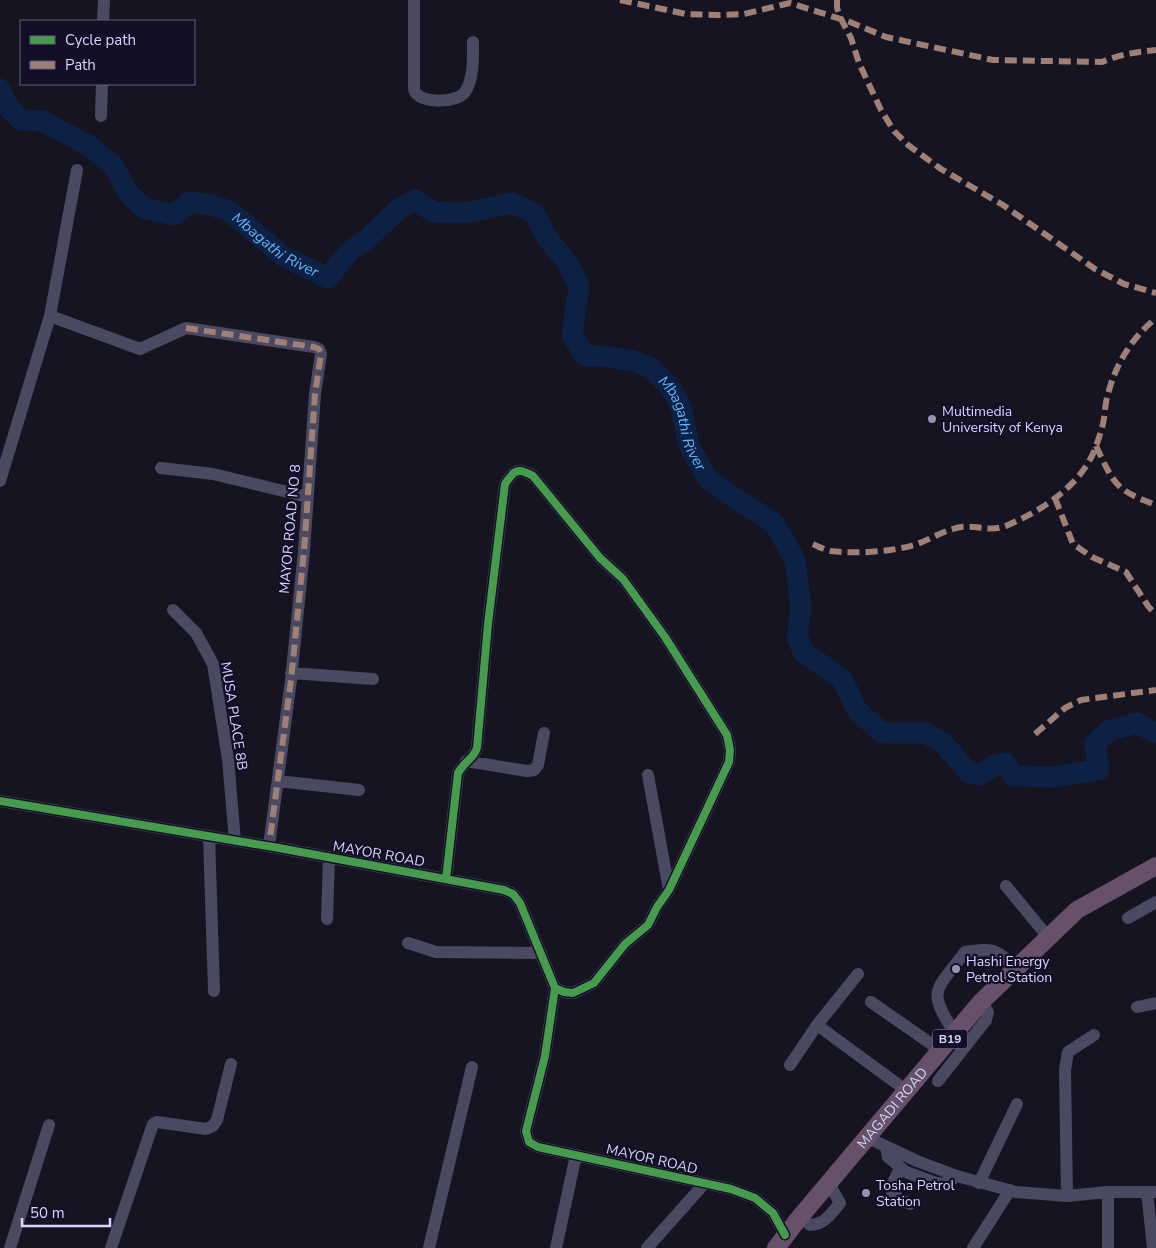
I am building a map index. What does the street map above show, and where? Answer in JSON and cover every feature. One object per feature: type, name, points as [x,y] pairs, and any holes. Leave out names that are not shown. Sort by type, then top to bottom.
[{"type":"highway","name":"MAGADI ROAD","points":[[781,1242],[981,1002],[1077,910],[1156,866]]},
{"type":"street","points":[[103,20],[104,0]]},
{"type":"street","points":[[414,0],[414,84],[418,95],[435,100],[450,100],[460,97],[465,92],[469,83],[473,42]]},
{"type":"street","points":[[101,116],[102,85]]},
{"type":"street","points":[[0,482],[50,316],[78,170]]},
{"type":"street","name":"MAYOR ROAD NO 8","points":[[50,316],[140,349],[186,328],[319,349],[322,354],[315,394],[308,497],[291,673],[269,846]]},
{"type":"street","points":[[161,468],[213,474],[308,497]]},
{"type":"street","points":[[446,879],[458,773],[463,764],[474,756],[477,748],[488,624],[505,484],[516,471],[524,471],[533,476],[600,558],[623,579],[665,637],[727,735],[730,750],[729,762],[670,890],[648,926],[625,944],[594,983],[573,993],[555,988]]},
{"type":"street","name":"MUSA PLACE 8B","points":[[173,610],[196,633],[213,664],[228,759],[235,841]]},
{"type":"street","points":[[291,673],[373,679]]},
{"type":"street","points":[[466,761],[527,771],[534,770],[538,765],[544,733]]},
{"type":"street","points":[[648,775],[670,890]]},
{"type":"street","points":[[278,781],[358,790]]},
{"type":"street","name":"MAYOR ROAD","points":[[0,800],[269,846],[504,890],[513,894],[520,902],[555,988],[545,1056],[526,1131],[529,1142],[538,1147],[731,1189],[755,1198],[773,1213],[781,1242]]},
{"type":"street","points":[[209,836],[214,991]]},
{"type":"street","points":[[326,919],[329,857]]},
{"type":"street","points":[[1006,886],[1048,937]]},
{"type":"street","points":[[1128,918],[1156,902]]},
{"type":"street","points":[[408,943],[436,952],[541,953]]},
{"type":"street","points":[[955,1033],[938,1004],[937,991],[942,980],[965,952],[990,949],[1003,956],[1016,968]]},
{"type":"street","points":[[790,1065],[818,1025],[858,974]]},
{"type":"street","points":[[871,1002],[940,1050]]},
{"type":"street","points":[[938,1081],[986,1020],[988,1012],[981,1002]]},
{"type":"street","points":[[1137,1007],[1156,1003]]},
{"type":"street","points":[[818,1025],[907,1091]]},
{"type":"street","points":[[1067,1196],[1065,1070],[1068,1052],[1094,1035]]},
{"type":"street","points":[[111,1248],[152,1124],[157,1122],[202,1129],[213,1126],[231,1064]]},
{"type":"street","points":[[428,1248],[472,1067]]},
{"type":"street","points":[[979,1183],[1017,1104]]},
{"type":"street","points":[[10,1248],[49,1125]]},
{"type":"street","points":[[868,1138],[917,1161],[957,1176],[1016,1192],[1067,1196],[1108,1192],[1151,1192],[1152,1248]]},
{"type":"street","points":[[886,1146],[888,1157],[906,1172],[944,1184],[957,1176]]},
{"type":"street","points":[[556,1248],[576,1155]]},
{"type":"street","points":[[900,1168],[892,1185],[892,1192],[898,1198],[910,1204]]},
{"type":"street","points":[[647,1248],[704,1184]]},
{"type":"street","points":[[973,1248],[1010,1190]]},
{"type":"street","points":[[1108,1192],[1108,1248]]},
{"type":"waterway","name":"Mbagathi River","points":[[0,89],[8,107],[21,120],[42,121],[88,145],[113,165],[128,193],[144,208],[174,215],[190,202],[211,205],[229,211],[283,256],[328,278],[349,252],[366,240],[399,209],[415,200],[434,212],[465,213],[512,203],[534,213],[547,238],[567,262],[579,286],[572,335],[585,356],[600,356],[634,361],[652,368],[673,391],[681,407],[689,446],[707,478],[774,523],[795,560],[801,607],[797,636],[803,652],[842,679],[857,710],[882,733],[925,733],[943,743],[969,773],[979,775],[995,765],[1006,763],[1013,776],[1053,777],[1099,770],[1095,743],[1110,730],[1137,723],[1156,733]]},
{"type":"marked path","points":[[620,0],[686,14],[719,15],[744,14],[790,3],[850,22],[886,37],[993,60],[1102,62],[1122,55],[1156,50]]},
{"type":"marked path","points":[[837,0],[837,8],[841,19],[851,38],[859,63],[881,110],[894,131],[908,145],[941,169],[1003,205],[1095,269],[1124,284],[1156,293]]},
{"type":"marked path","points":[[813,544],[826,550],[840,552],[872,552],[894,549],[914,545],[960,527],[994,528],[1008,525],[1047,504],[1071,485],[1089,462],[1104,420],[1111,383],[1120,362],[1132,343],[1156,318]]},
{"type":"marked path","points":[[186,328],[314,347],[319,349],[321,354],[315,394],[304,551],[291,680],[269,846]]},
{"type":"marked path","points":[[1096,446],[1117,484],[1132,495],[1156,505]]},
{"type":"marked path","points":[[1055,498],[1073,544],[1092,557],[1126,572],[1156,615]]},
{"type":"marked path","points":[[1035,734],[1065,708],[1081,700],[1156,690]]},
{"type":"cycle path","points":[[446,879],[458,773],[477,748],[488,624],[505,484],[514,473],[524,471],[533,476],[600,558],[623,579],[665,637],[727,735],[730,750],[729,762],[669,890],[657,907],[648,925],[625,944],[594,983],[573,993],[555,988]]},
{"type":"cycle path","points":[[0,801],[279,848],[504,890],[513,894],[520,903],[555,988],[545,1056],[526,1131],[529,1142],[538,1147],[731,1189],[755,1198],[773,1213],[785,1235]]},
{"type":"place","name":"Multimedia University of Kenya","points":[[932,419]]},
{"type":"place","name":"Hashi Energy Petrol Station","points":[[956,969]]},
{"type":"place","name":"Tosha Petrol Station","points":[[866,1193]]}]
